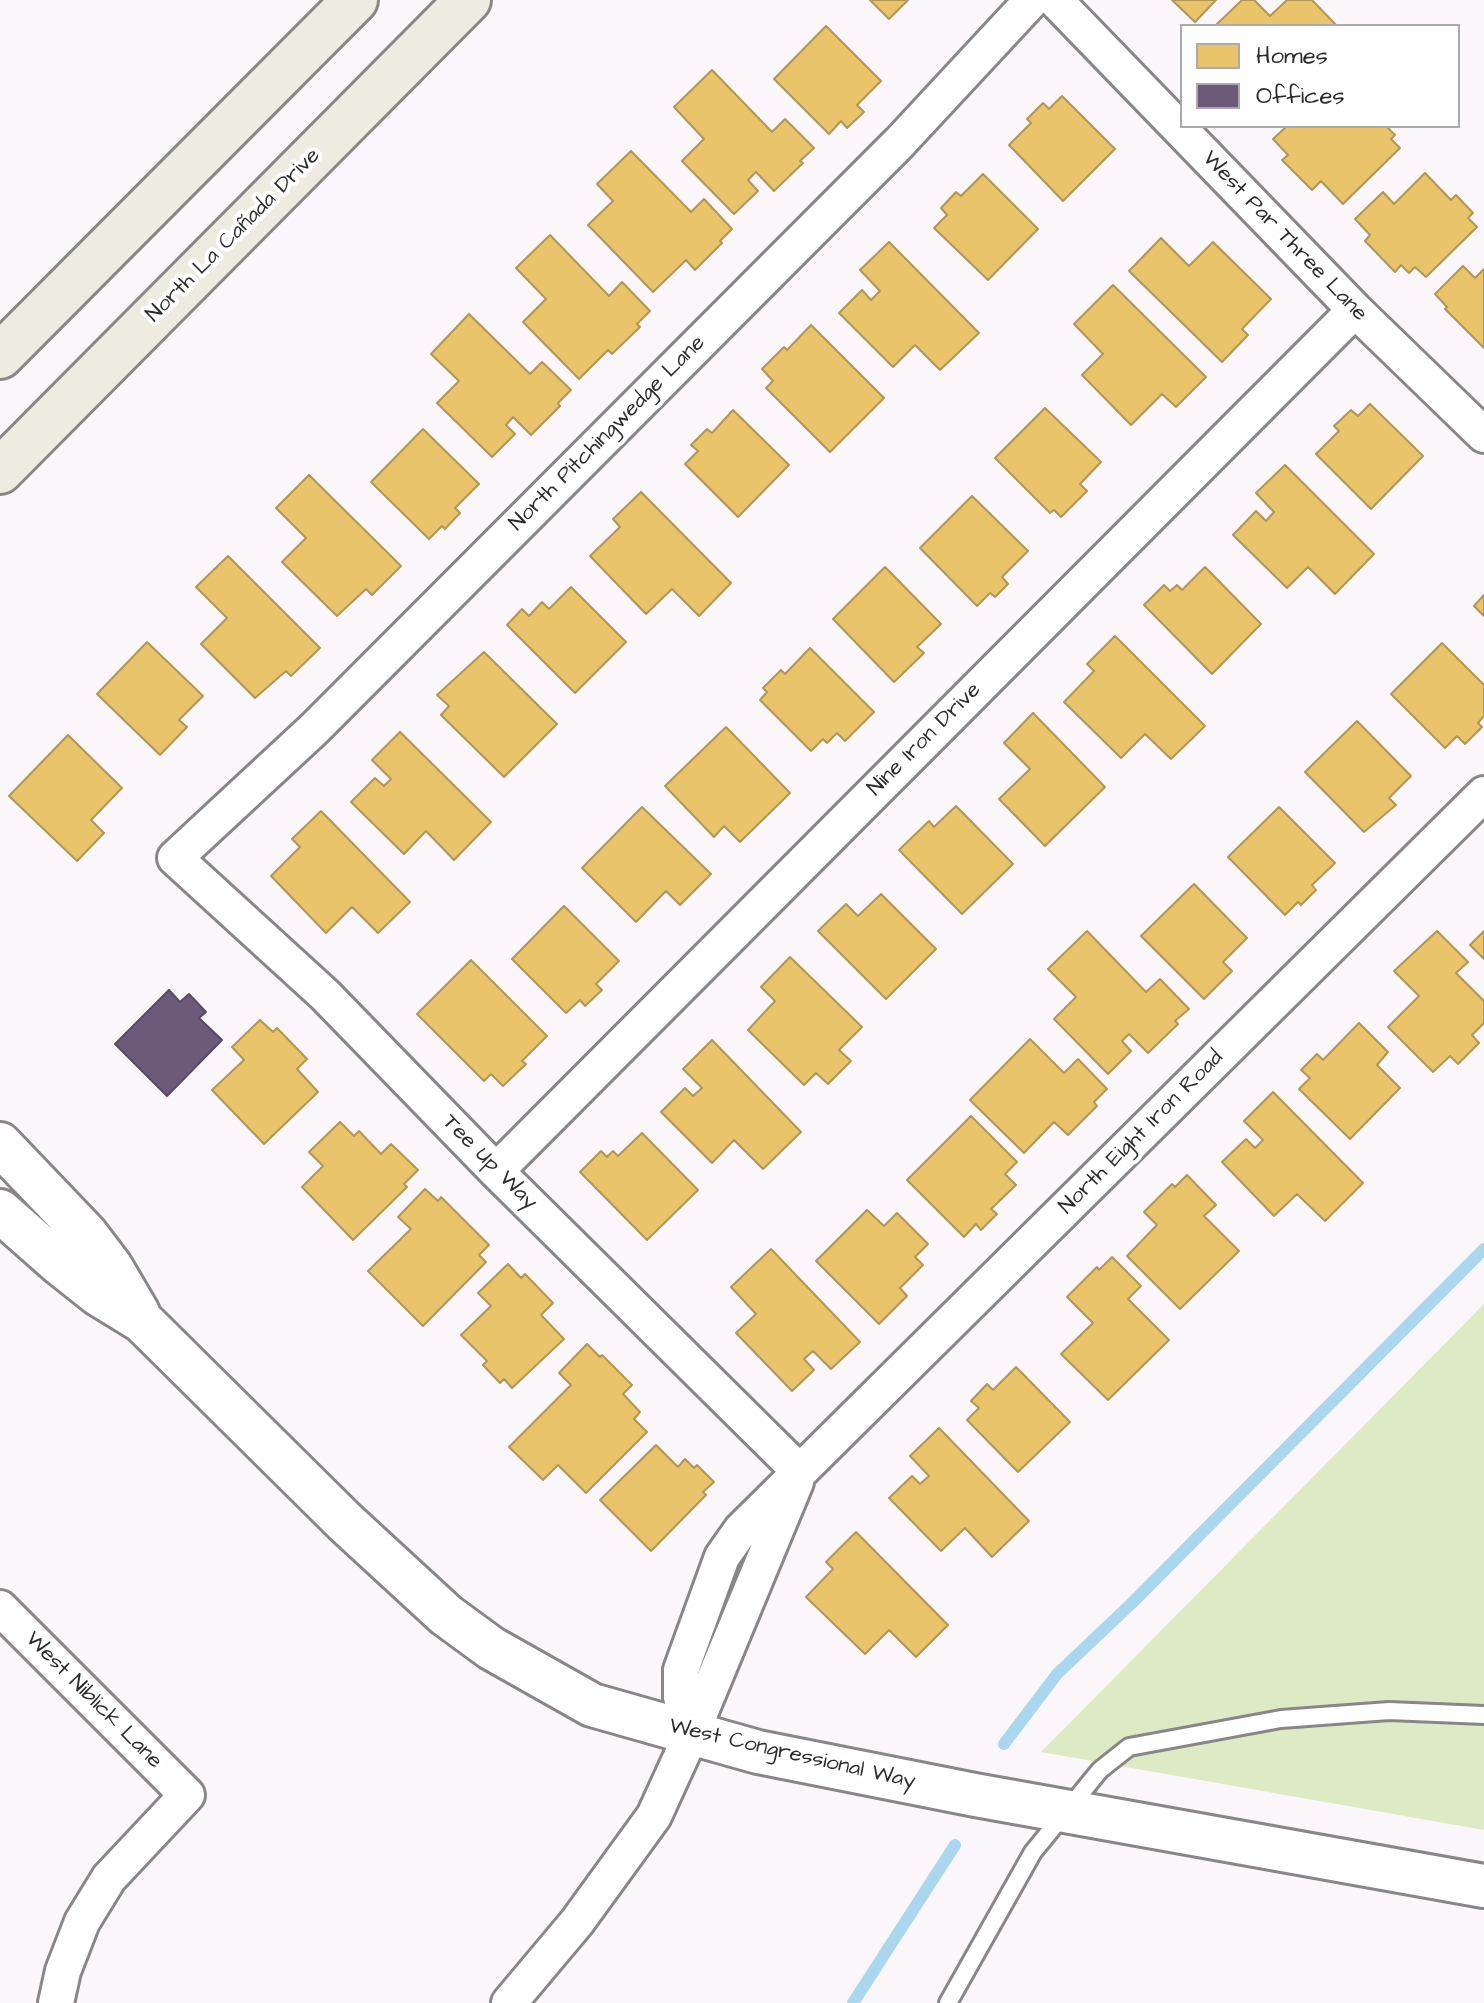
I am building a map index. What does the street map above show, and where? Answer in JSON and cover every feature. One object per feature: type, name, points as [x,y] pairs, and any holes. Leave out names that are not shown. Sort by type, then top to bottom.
[{"type":"main road","points":[[0,356],[355,0]]},
{"type":"main road","name":"North La Cañada Drive","points":[[0,471],[468,0]]},
{"type":"street","name":"North Pitchingwedge Lane","points":[[175,858],[314,729],[900,142],[1032,0]]},
{"type":"street","name":"West Par Three Lane","points":[[1055,0],[1355,310],[1484,435]]},
{"type":"street","name":"Nine Iron Drive","points":[[496,1171],[1355,310]]},
{"type":"street","name":"North Eight Iron Road","points":[[509,2003],[577,1922],[654,1816],[691,1735],[800,1472],[1484,794]]},
{"type":"street","name":"Tee Up Way","points":[[175,858],[325,995],[496,1171],[800,1472]]},
{"type":"street","name":"West Congressional Way","points":[[0,1144],[86,1234],[111,1267],[142,1321]]},
{"type":"street","name":"West Congressional Way","points":[[0,1211],[98,1294],[142,1321],[345,1522],[446,1615],[491,1648],[592,1705],[758,1752],[1484,1886]]},
{"type":"street","name":"West Niblick Lane","points":[[0,1608],[187,1795],[109,1878],[82,1922],[63,1971],[56,2003]]},
{"type":"lane","points":[[948,2003],[1033,1852],[1100,1770],[1129,1747],[1281,1719],[1389,1711],[1484,1715]]},
{"type":"green space","points":[[1484,1304],[1484,1830],[1041,1752]]},
{"type":"building: Homes","points":[[870,0],[908,0],[889,19]]},
{"type":"building: Homes","points":[[1172,0],[1216,0],[1195,22]]},
{"type":"building: Homes","points":[[1242,0],[1254,0],[1270,16],[1287,0],[1312,0],[1335,24],[1217,24]]},
{"type":"building: Homes","points":[[826,26],[881,81],[857,105],[864,112],[847,128],[841,121],[829,134],[774,79]]},
{"type":"building: Homes","points":[[712,70],[772,132],[785,119],[814,148],[774,191],[756,172],[748,180],[758,191],[734,214],[682,161],[704,139],[674,107]]},
{"type":"building: Homes","points":[[1062,96],[1115,149],[1063,201],[1009,145],[1031,123],[1027,119],[1043,103],[1049,109]]},
{"type":"building: Homes","points":[[1285,128],[1388,128],[1395,135],[1391,139],[1400,148],[1343,204],[1321,181],[1312,190],[1282,160],[1288,155],[1273,139]]},
{"type":"building: Homes","points":[[631,151],[691,212],[704,199],[732,229],[695,270],[686,260],[653,292],[588,225],[613,201],[597,184]]},
{"type":"building: Homes","points":[[1425,173],[1451,200],[1456,195],[1473,213],[1468,218],[1477,227],[1426,277],[1415,267],[1409,273],[1401,265],[1395,272],[1365,241],[1370,235],[1355,219],[1383,192],[1394,204]]},
{"type":"building: Homes","points":[[983,174],[1038,229],[988,280],[934,228],[947,215],[941,208],[956,192],[961,196]]},
{"type":"building: Homes","points":[[550,235],[609,296],[622,282],[650,311],[637,324],[640,327],[612,354],[608,350],[579,379],[523,322],[546,299],[516,268]]},
{"type":"building: Homes","points":[[1161,238],[1189,266],[1213,242],[1271,299],[1242,329],[1248,335],[1222,362],[1129,271]]},
{"type":"building: Homes","points":[[889,242],[979,333],[940,370],[915,345],[893,367],[839,313],[862,290],[871,300],[880,291],[860,270]]},
{"type":"building: Homes","points":[[1463,266],[1475,278],[1484,269],[1484,348],[1445,309],[1447,307],[1435,294]]},
{"type":"building: Homes","points":[[1113,285],[1206,377],[1176,407],[1162,394],[1131,425],[1082,375],[1103,354],[1074,324]]},
{"type":"building: Homes","points":[[469,314],[530,374],[542,362],[571,390],[558,403],[560,406],[531,435],[513,417],[506,425],[515,434],[492,457],[437,403],[459,381],[431,354]]},
{"type":"building: Homes","points":[[811,325],[884,398],[830,452],[766,388],[773,381],[762,369],[784,347],[787,350]]},
{"type":"building: Homes","points":[[1370,404],[1423,456],[1371,509],[1316,454],[1339,431],[1334,426],[1351,410],[1358,416]]},
{"type":"building: Homes","points":[[1045,408],[1101,462],[1080,484],[1087,491],[1061,517],[1054,510],[1050,513],[995,458]]},
{"type":"building: Homes","points":[[733,410],[789,465],[738,517],[685,464],[698,451],[691,445],[707,429],[712,433]]},
{"type":"building: Homes","points":[[423,429],[479,484],[455,508],[460,513],[445,529],[442,526],[429,539],[371,482]]},
{"type":"building: Homes","points":[[1285,465],[1374,554],[1335,594],[1308,567],[1287,588],[1233,535],[1256,511],[1266,521],[1274,512],[1256,493]]},
{"type":"building: Homes","points":[[309,475],[401,566],[372,595],[366,589],[337,616],[282,562],[306,538],[276,508]]},
{"type":"building: Homes","points":[[641,492],[731,583],[699,616],[672,589],[646,614],[590,556],[620,527],[613,519]]},
{"type":"building: Homes","points":[[972,496],[1028,551],[1002,577],[1008,584],[995,597],[990,593],[977,606],[920,548]]},
{"type":"building: Homes","points":[[228,556],[320,648],[291,676],[286,671],[255,698],[201,644],[227,618],[196,587]]},
{"type":"building: Homes","points":[[885,567],[941,624],[917,647],[924,653],[894,682],[833,619]]},
{"type":"building: Homes","points":[[1205,567],[1261,624],[1212,674],[1144,605],[1164,585],[1170,591],[1177,585],[1182,590]]},
{"type":"building: Homes","points":[[571,587],[626,642],[575,693],[507,625],[522,609],[529,616],[542,602],[549,609]]},
{"type":"building: Homes","points":[[1484,595],[1484,616],[1474,606]]},
{"type":"building: Homes","points":[[1115,636],[1205,726],[1171,759],[1145,734],[1121,758],[1064,702],[1094,671],[1087,664]]},
{"type":"building: Homes","points":[[147,642],[203,696],[179,720],[187,727],[160,755],[97,694]]},
{"type":"building: Homes","points":[[1442,643],[1484,685],[1484,716],[1478,723],[1482,727],[1465,744],[1457,736],[1445,748],[1391,694]]},
{"type":"building: Homes","points":[[810,648],[874,712],[845,741],[837,733],[827,743],[823,739],[811,751],[760,700],[767,692],[763,688],[781,670],[785,674]]},
{"type":"building: Homes","points":[[484,652],[557,724],[504,777],[441,715],[449,706],[437,695]]},
{"type":"building: Homes","points":[[1033,713],[1105,787],[1045,846],[999,799],[1030,769],[1004,743]]},
{"type":"building: Homes","points":[[1357,721],[1411,776],[1389,798],[1396,805],[1364,832],[1305,772]]},
{"type":"building: Homes","points":[[726,727],[790,793],[740,842],[724,826],[714,837],[665,786]]},
{"type":"building: Homes","points":[[400,732],[491,822],[454,860],[426,831],[404,854],[351,802],[375,778],[384,786],[391,779],[372,760]]},
{"type":"building: Homes","points":[[68,735],[122,788],[91,820],[104,833],[77,861],[9,796]]},
{"type":"building: Homes","points":[[956,806],[1013,864],[962,914],[899,850],[929,821],[934,827]]},
{"type":"building: Homes","points":[[642,807],[711,874],[680,905],[666,891],[636,922],[582,868]]},
{"type":"building: Homes","points":[[1279,807],[1335,863],[1312,885],[1316,890],[1285,915],[1228,857]]},
{"type":"building: Homes","points":[[321,811],[410,902],[378,933],[352,907],[326,933],[271,876],[300,847],[292,839]]},
{"type":"building: Homes","points":[[1194,884],[1247,938],[1223,962],[1232,971],[1204,999],[1141,936]]},
{"type":"building: Homes","points":[[881,894],[936,949],[886,999],[818,931],[846,904],[858,916]]},
{"type":"building: Homes","points":[[564,906],[619,961],[596,984],[602,990],[585,1006],[580,1000],[566,1013],[512,959]]},
{"type":"building: Homes","points":[[1087,931],[1146,992],[1160,979],[1189,1009],[1148,1053],[1129,1034],[1122,1041],[1131,1051],[1108,1074],[1054,1019],[1076,997],[1048,969]]},
{"type":"building: Homes","points":[[1437,931],[1468,962],[1456,973],[1484,1001],[1484,1023],[1472,1035],[1479,1043],[1458,1064],[1450,1056],[1433,1072],[1388,1027],[1419,996],[1394,971]]},
{"type":"building: Homes","points":[[1484,931],[1484,959],[1470,945]]},
{"type":"building: Homes","points":[[790,957],[862,1027],[839,1050],[851,1061],[828,1084],[816,1073],[804,1085],[748,1030],[775,1001],[761,987]]},
{"type":"building: Homes","points":[[471,960],[547,1036],[522,1061],[526,1064],[503,1086],[491,1074],[484,1081],[417,1014]]},
{"type":"building: Homes","points":[[260,1020],[273,1032],[277,1028],[307,1059],[297,1069],[318,1092],[264,1144],[212,1090],[244,1060],[232,1047]]},
{"type":"building: Homes","points":[[1359,1023],[1388,1052],[1377,1065],[1400,1088],[1350,1139],[1299,1089],[1310,1078],[1301,1070],[1317,1054],[1323,1060]]},
{"type":"building: Homes","points":[[1030,1039],[1064,1073],[1078,1059],[1107,1089],[1094,1102],[1097,1106],[1068,1135],[1054,1122],[1024,1153],[970,1100]]},
{"type":"building: Homes","points":[[712,1040],[801,1132],[763,1169],[734,1140],[712,1163],[661,1112],[685,1088],[693,1096],[702,1088],[683,1069]]},
{"type":"building: Homes","points":[[1273,1092],[1363,1183],[1325,1221],[1297,1194],[1274,1216],[1222,1162],[1246,1139],[1255,1148],[1263,1140],[1244,1121]]},
{"type":"building: Homes","points":[[971,1116],[1017,1162],[1005,1174],[1016,1185],[991,1209],[997,1214],[981,1230],[976,1224],[964,1237],[907,1180]]},
{"type":"building: Homes","points":[[340,1122],[354,1136],[359,1131],[381,1154],[391,1144],[418,1170],[404,1184],[407,1187],[353,1240],[302,1187],[323,1166],[309,1152]]},
{"type":"building: Homes","points":[[642,1133],[698,1190],[647,1240],[580,1172],[601,1151],[607,1157],[613,1151],[618,1156]]},
{"type":"building: Homes","points":[[1187,1175],[1216,1205],[1204,1216],[1239,1251],[1180,1309],[1127,1256],[1157,1225],[1144,1212],[1172,1184],[1175,1187]]},
{"type":"building: Homes","points":[[425,1189],[438,1201],[441,1197],[489,1245],[479,1255],[486,1262],[423,1326],[368,1271],[411,1229],[398,1217]]},
{"type":"building: Homes","points":[[867,1210],[884,1226],[897,1213],[928,1244],[915,1257],[923,1265],[900,1288],[907,1296],[879,1324],[816,1261]]},
{"type":"building: Homes","points":[[771,1249],[860,1342],[831,1369],[813,1351],[804,1359],[814,1370],[792,1391],[736,1333],[756,1314],[731,1287]]},
{"type":"building: Homes","points":[[1112,1257],[1141,1286],[1128,1299],[1169,1340],[1108,1400],[1061,1354],[1093,1323],[1067,1297],[1097,1267],[1099,1270]]},
{"type":"building: Homes","points":[[508,1264],[521,1278],[525,1274],[553,1303],[541,1315],[564,1339],[512,1388],[504,1379],[500,1383],[483,1365],[487,1361],[461,1335],[491,1306],[478,1293]]},
{"type":"building: Homes","points":[[587,1344],[632,1385],[623,1394],[640,1412],[634,1419],[647,1432],[586,1493],[558,1465],[543,1480],[509,1447],[571,1385],[559,1373]]},
{"type":"building: Homes","points":[[1016,1367],[1070,1422],[1018,1472],[967,1420],[979,1408],[971,1401],[987,1384],[993,1390]]},
{"type":"building: Homes","points":[[939,1428],[1029,1521],[992,1557],[965,1528],[941,1551],[889,1498],[912,1476],[920,1484],[929,1476],[910,1456]]},
{"type":"building: Homes","points":[[656,1445],[678,1467],[685,1459],[694,1468],[697,1465],[714,1482],[703,1492],[706,1495],[651,1551],[600,1500]]},
{"type":"building: Homes","points":[[856,1532],[948,1625],[916,1657],[889,1630],[865,1654],[806,1597],[833,1569],[826,1562]]},
{"type":"building: Offices","points":[[169,990],[180,1002],[189,994],[206,1012],[199,1018],[222,1040],[167,1096],[115,1044]]},
{"type":"waterway","points":[[1004,1744],[1057,1674],[1132,1603],[1484,1249]]},
{"type":"waterway","points":[[853,2003],[955,1845]]}]
